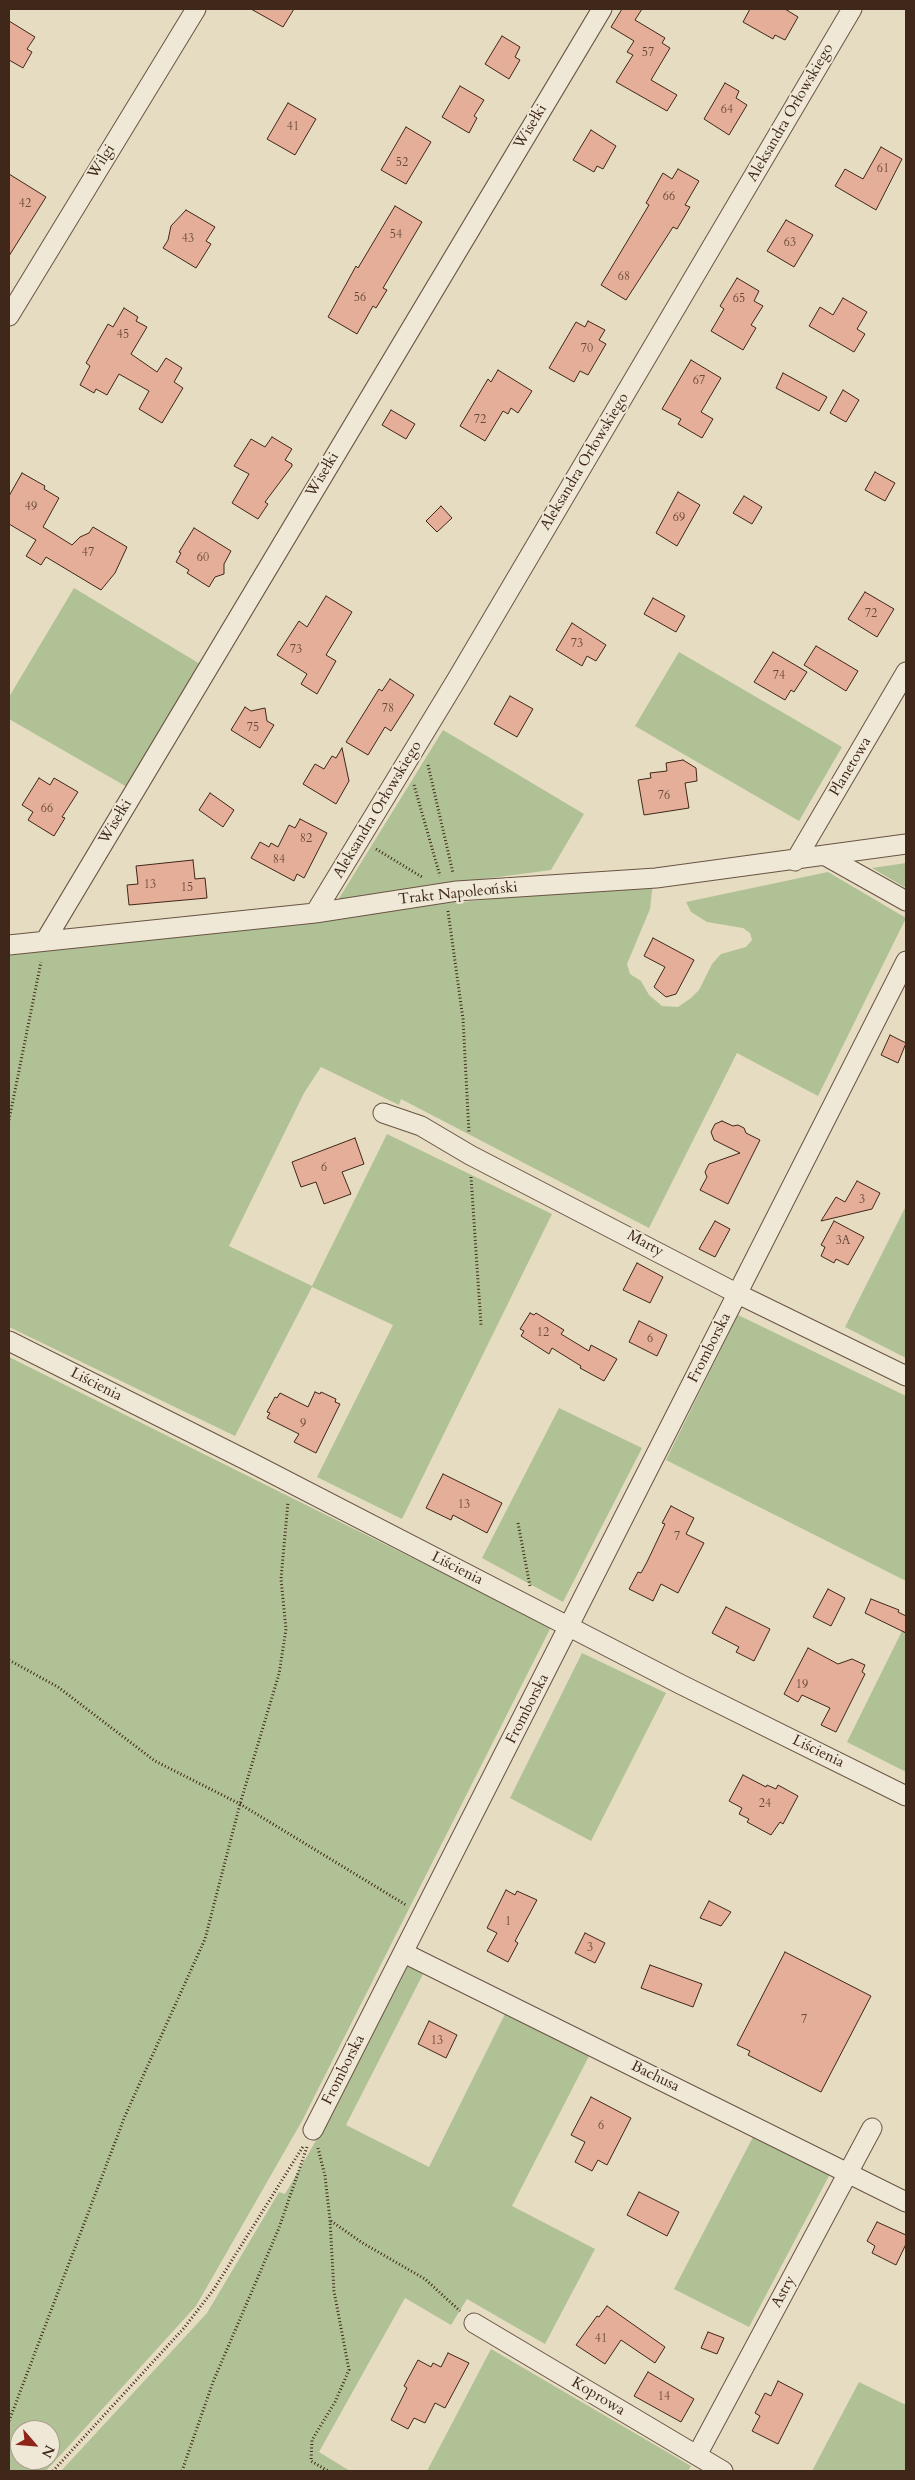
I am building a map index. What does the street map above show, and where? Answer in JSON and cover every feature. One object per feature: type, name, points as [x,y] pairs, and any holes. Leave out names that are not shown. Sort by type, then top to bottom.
[{"type":"street","name":"Wilgi","points":[[9,316],[16,287],[196,9]]},
{"type":"street","name":"Wisełki","points":[[45,941],[602,9]]},
{"type":"street","name":"Aleksandra Orłowskiego","points":[[315,913],[422,737],[852,9]]},
{"type":"street","name":"Planetowa","points":[[795,861],[906,672]]},
{"type":"street","name":"Trakt Napoleoński","points":[[9,945],[315,913],[451,892],[656,878],[795,861],[824,855],[906,844]]},
{"type":"street","points":[[824,855],[906,901]]},
{"type":"street","name":"Fromborska","points":[[313,2130],[906,961]]},
{"type":"street","name":"Marty","points":[[383,1113],[421,1126],[470,1155],[738,1294],[906,1376]]},
{"type":"street","name":"Liścienia","points":[[9,1341],[290,1482],[569,1627],[906,1796]]},
{"type":"street","name":"Bachusa","points":[[404,1953],[906,2202]]},
{"type":"street","name":"Astry","points":[[697,2455],[872,2128]]},
{"type":"street","name":"Koprowa","points":[[474,2323],[723,2471]]},
{"type":"path","points":[[422,737],[451,892],[463,1019],[481,1325]]},
{"type":"path","points":[[408,760],[426,834],[451,892]]},
{"type":"path","points":[[361,838],[451,892]]},
{"type":"path","points":[[9,1120],[45,941]]},
{"type":"path","points":[[9,2421],[126,2116],[205,1939],[240,1804],[279,1674],[286,1629],[281,1579],[290,1482]]},
{"type":"path","points":[[518,1523],[534,1608]]},
{"type":"path","points":[[9,1660],[58,1687],[156,1761],[240,1804],[423,1915]]},
{"type":"path","points":[[313,2130],[325,2176],[330,2220],[334,2291],[349,2370],[335,2402],[312,2440],[311,2461],[328,2471]]},
{"type":"path","points":[[53,2471],[184,2328],[214,2289],[313,2130]]},
{"type":"path","points":[[182,2471],[213,2382],[279,2228],[313,2130]]},
{"type":"path","points":[[330,2220],[361,2242],[426,2279],[474,2323]]},
{"type":"green space","points":[[74,588],[200,664],[127,787],[9,719],[9,697]]},
{"type":"green space","points":[[679,652],[842,747],[799,821],[635,726]]},
{"type":"green space","points":[[443,730],[584,814],[551,870],[461,882],[463,902],[653,882],[650,909],[627,964],[630,974],[641,981],[649,995],[662,1006],[678,1007],[691,998],[699,990],[712,964],[721,954],[746,947],[752,940],[750,933],[743,928],[707,922],[691,912],[686,902],[828,872],[906,918],[818,1096],[737,1053],[649,1228],[401,1099],[399,1105],[321,1067],[304,1093],[229,1246],[312,1286],[387,1134],[552,1214],[402,1519],[317,1477],[393,1325],[312,1287],[235,1436],[9,1327],[9,954],[325,921]]},
{"type":"green space","points":[[906,863],[906,888],[872,868]]},
{"type":"green space","points":[[906,1206],[906,1358],[845,1327]]},
{"type":"green space","points":[[738,1315],[906,1396],[906,1581],[666,1460]]},
{"type":"green space","points":[[9,1357],[551,1627],[302,2121],[196,2306],[60,2456],[60,2420],[10,2420],[10,2470],[46,2471],[9,2471]]},
{"type":"green space","points":[[559,1408],[642,1448],[563,1602],[482,1558]]},
{"type":"green space","points":[[906,1623],[906,1772],[847,1742]]},
{"type":"green space","points":[[582,1653],[666,1693],[591,1841],[510,1798]]},
{"type":"green space","points":[[408,1965],[423,1974],[346,2125],[429,2167],[505,2014],[589,2056],[512,2206],[595,2249],[545,2344],[467,2299],[451,2325],[405,2298],[319,2452],[350,2471],[61,2471],[207,2313],[279,2192],[285,2194],[340,2099]]},
{"type":"green space","points":[[753,2137],[830,2174],[749,2327],[674,2289]]},
{"type":"green space","points":[[491,2349],[691,2466],[688,2471],[427,2471]]},
{"type":"green space","points":[[859,2382],[906,2405],[906,2471],[812,2471]]},
{"type":"building","points":[[251,9],[294,9],[283,27]]},
{"type":"building","points":[[622,9],[642,9],[635,20],[665,38],[662,43],[670,48],[651,80],[677,95],[667,111],[616,82],[633,55],[627,52],[634,41],[611,27]]},
{"type":"building","points":[[750,9],[785,9],[798,17],[785,40],[775,35],[773,39],[743,22]]},
{"type":"building","points":[[9,21],[35,37],[27,49],[32,52],[23,68],[9,60]]},
{"type":"building","points":[[502,36],[520,47],[515,57],[520,60],[509,79],[485,64]]},
{"type":"building","points":[[725,83],[739,91],[736,98],[747,105],[729,135],[704,119]]},
{"type":"building","points":[[460,86],[484,100],[474,116],[477,118],[469,133],[442,117]]},
{"type":"building","points":[[288,103],[316,119],[295,155],[267,139]]},
{"type":"building","points":[[406,127],[431,142],[406,184],[381,170]]},
{"type":"building","points":[[591,130],[616,146],[603,169],[597,166],[594,172],[573,160]]},
{"type":"building","points":[[881,147],[902,159],[876,210],[835,186],[845,169],[863,179]]},
{"type":"building","points":[[678,169],[699,181],[685,205],[690,207],[677,229],[673,227],[626,300],[601,285],[649,205],[646,203],[663,173],[672,179]]},
{"type":"building","points":[[9,174],[46,197],[9,256]]},
{"type":"building","points":[[395,206],[422,222],[383,288],[387,290],[376,308],[373,306],[357,334],[328,317],[356,266],[358,268]]},
{"type":"building","points":[[186,210],[215,227],[206,241],[211,244],[196,268],[163,248],[168,240],[171,226]]},
{"type":"building","points":[[786,220],[813,235],[794,267],[767,251]]},
{"type":"building","points":[[737,278],[759,291],[754,301],[763,306],[751,325],[756,328],[743,350],[711,331],[724,309],[720,306]]},
{"type":"building","points":[[843,298],[867,312],[857,329],[865,334],[854,352],[809,326],[820,307],[833,315]]},
{"type":"building","points":[[124,308],[138,317],[136,321],[147,327],[131,354],[157,372],[166,358],[182,368],[174,382],[183,388],[162,423],[139,409],[149,391],[119,374],[107,395],[96,389],[94,393],[80,385],[90,366],[86,363],[108,324],[113,327]]},
{"type":"building","points":[[588,321],[605,330],[599,340],[606,344],[588,375],[580,371],[574,382],[549,368],[576,322],[585,327]]},
{"type":"building","points":[[691,360],[721,378],[701,412],[713,419],[702,438],[678,424],[681,419],[662,409]]},
{"type":"building","points":[[498,370],[532,391],[518,413],[511,408],[508,414],[503,411],[485,441],[460,426],[488,379],[491,382]]},
{"type":"building","points":[[783,373],[827,397],[819,411],[776,388]]},
{"type":"building","points":[[843,390],[859,400],[846,422],[830,413]]},
{"type":"building","points":[[391,410],[415,424],[406,439],[382,425]]},
{"type":"building","points":[[272,437],[292,449],[285,460],[292,464],[292,466],[265,502],[268,504],[258,519],[232,503],[249,474],[234,466],[251,439],[265,447]]},
{"type":"building","points":[[875,472],[895,483],[885,501],[865,490]]},
{"type":"building","points":[[22,473],[45,486],[44,489],[59,498],[43,527],[72,545],[80,537],[89,533],[93,527],[127,547],[115,573],[101,590],[46,557],[41,565],[26,556],[36,540],[9,524],[9,496]]},
{"type":"building","points":[[678,492],[700,505],[677,546],[656,533]]},
{"type":"building","points":[[744,496],[762,507],[752,524],[733,513]]},
{"type":"building","points":[[441,506],[452,518],[437,532],[426,521]]},
{"type":"building","points":[[194,528],[231,551],[224,564],[224,574],[215,577],[209,587],[187,573],[189,570],[176,562],[181,553],[179,552]]},
{"type":"building","points":[[865,592],[894,609],[877,637],[848,619]]},
{"type":"building","points":[[326,596],[352,612],[326,655],[336,661],[317,694],[301,684],[307,674],[277,655],[299,621],[307,627]]},
{"type":"building","points":[[653,598],[685,616],[676,632],[644,614]]},
{"type":"building","points":[[572,623],[606,645],[596,661],[587,656],[582,666],[556,650]]},
{"type":"building","points":[[816,646],[858,671],[846,691],[804,665]]},
{"type":"building","points":[[773,652],[807,672],[794,692],[791,690],[785,700],[754,682]]},
{"type":"building","points":[[390,679],[414,695],[391,731],[385,727],[368,755],[346,742],[379,689],[382,691]]},
{"type":"building","points":[[510,696],[533,709],[517,737],[494,724]]},
{"type":"building","points":[[245,707],[251,711],[265,708],[267,721],[274,725],[260,748],[231,730]]},
{"type":"building","points":[[342,748],[349,781],[336,804],[303,784],[315,764],[324,769],[332,756],[336,758]]},
{"type":"building","points":[[683,760],[696,768],[697,781],[685,783],[689,808],[644,815],[638,780],[651,778],[650,773],[667,771],[666,763]]},
{"type":"building","points":[[39,778],[50,785],[54,778],[78,792],[62,817],[65,818],[54,836],[28,820],[33,812],[22,805]]},
{"type":"building","points":[[210,793],[234,810],[223,827],[199,810]]},
{"type":"building","points":[[300,819],[327,833],[304,878],[297,874],[294,881],[251,858],[260,842],[269,847],[271,843],[278,847],[289,825],[295,828]]},
{"type":"building","points":[[193,860],[195,879],[205,878],[207,898],[129,905],[127,885],[138,884],[136,866]]},
{"type":"building","points":[[653,938],[694,960],[676,994],[666,997],[654,987],[665,967],[644,956]]},
{"type":"building","points":[[890,1035],[906,1043],[898,1063],[881,1055]]},
{"type":"building","points":[[722,1121],[744,1128],[746,1133],[760,1140],[728,1204],[700,1190],[707,1177],[705,1172],[709,1164],[740,1153],[714,1140],[711,1132],[715,1124]]},
{"type":"building","points":[[355,1138],[364,1164],[342,1172],[351,1194],[324,1204],[316,1182],[301,1187],[292,1162]]},
{"type":"building","points":[[857,1181],[880,1193],[872,1209],[821,1221],[836,1197],[845,1202]]},
{"type":"building","points":[[715,1221],[730,1229],[715,1257],[699,1249]]},
{"type":"building","points":[[834,1221],[864,1237],[848,1265],[836,1259],[834,1263],[821,1256],[825,1247],[821,1245]]},
{"type":"building","points":[[637,1263],[663,1277],[650,1303],[623,1290]]},
{"type":"building","points":[[530,1313],[534,1315],[536,1313],[564,1330],[561,1334],[589,1351],[591,1345],[617,1359],[604,1381],[580,1368],[581,1366],[552,1348],[549,1354],[521,1336],[524,1331],[520,1329]]},
{"type":"building","points":[[639,1321],[667,1335],[657,1356],[629,1342]]},
{"type":"building","points":[[315,1392],[320,1394],[321,1392],[336,1399],[335,1402],[340,1404],[316,1453],[294,1442],[299,1434],[267,1418],[270,1413],[267,1412],[275,1397],[277,1398],[280,1393],[308,1407]]},
{"type":"building","points":[[443,1474],[502,1503],[487,1533],[453,1515],[451,1520],[426,1508]]},
{"type":"building","points":[[671,1506],[694,1518],[686,1534],[704,1543],[678,1593],[661,1584],[653,1601],[629,1589],[638,1572],[641,1573],[647,1562],[665,1524],[662,1523]]},
{"type":"building","points":[[828,1589],[845,1598],[831,1626],[813,1617]]},
{"type":"building","points":[[871,1599],[899,1610],[898,1612],[906,1616],[906,1633],[865,1613]]},
{"type":"building","points":[[726,1607],[770,1629],[754,1661],[736,1652],[739,1647],[712,1633]]},
{"type":"building","points":[[808,1648],[838,1664],[852,1659],[865,1665],[862,1672],[865,1674],[836,1732],[821,1725],[830,1708],[802,1695],[798,1702],[784,1694]]},
{"type":"building","points":[[743,1775],[766,1787],[767,1785],[776,1789],[778,1785],[798,1796],[783,1824],[780,1822],[771,1835],[747,1822],[749,1819],[739,1814],[742,1808],[729,1801]]},
{"type":"building","points":[[506,1890],[515,1895],[517,1891],[537,1900],[515,1941],[518,1943],[508,1962],[487,1951],[497,1933],[487,1928]]},
{"type":"building","points":[[709,1901],[731,1912],[721,1926],[700,1918]]},
{"type":"building","points":[[585,1933],[605,1943],[595,1963],[575,1953]]},
{"type":"building","points":[[785,1952],[871,1996],[821,2092],[748,2055],[750,2051],[737,2045]]},
{"type":"building","points":[[650,1965],[702,1984],[693,2007],[641,1988]]},
{"type":"building","points":[[429,2021],[457,2035],[446,2058],[418,2044]]},
{"type":"building","points":[[591,2097],[631,2118],[607,2165],[598,2160],[592,2171],[575,2162],[585,2142],[571,2135]]},
{"type":"building","points":[[639,2192],[679,2212],[667,2236],[627,2215]]},
{"type":"building","points":[[877,2222],[906,2235],[906,2244],[896,2265],[872,2253],[875,2246],[867,2241]]},
{"type":"building","points":[[607,2306],[665,2347],[655,2363],[621,2340],[605,2364],[576,2345],[597,2316],[599,2317]]},
{"type":"building","points":[[708,2332],[724,2338],[717,2354],[701,2348]]},
{"type":"building","points":[[448,2353],[469,2363],[445,2408],[435,2403],[425,2423],[414,2418],[408,2429],[391,2420],[407,2388],[404,2386],[418,2360],[431,2367],[433,2363],[441,2367]]},
{"type":"building","points":[[648,2372],[694,2399],[681,2422],[634,2396]]},
{"type":"building","points":[[778,2381],[803,2394],[778,2444],[752,2431],[760,2416],[755,2413],[765,2393],[771,2396]]}]
